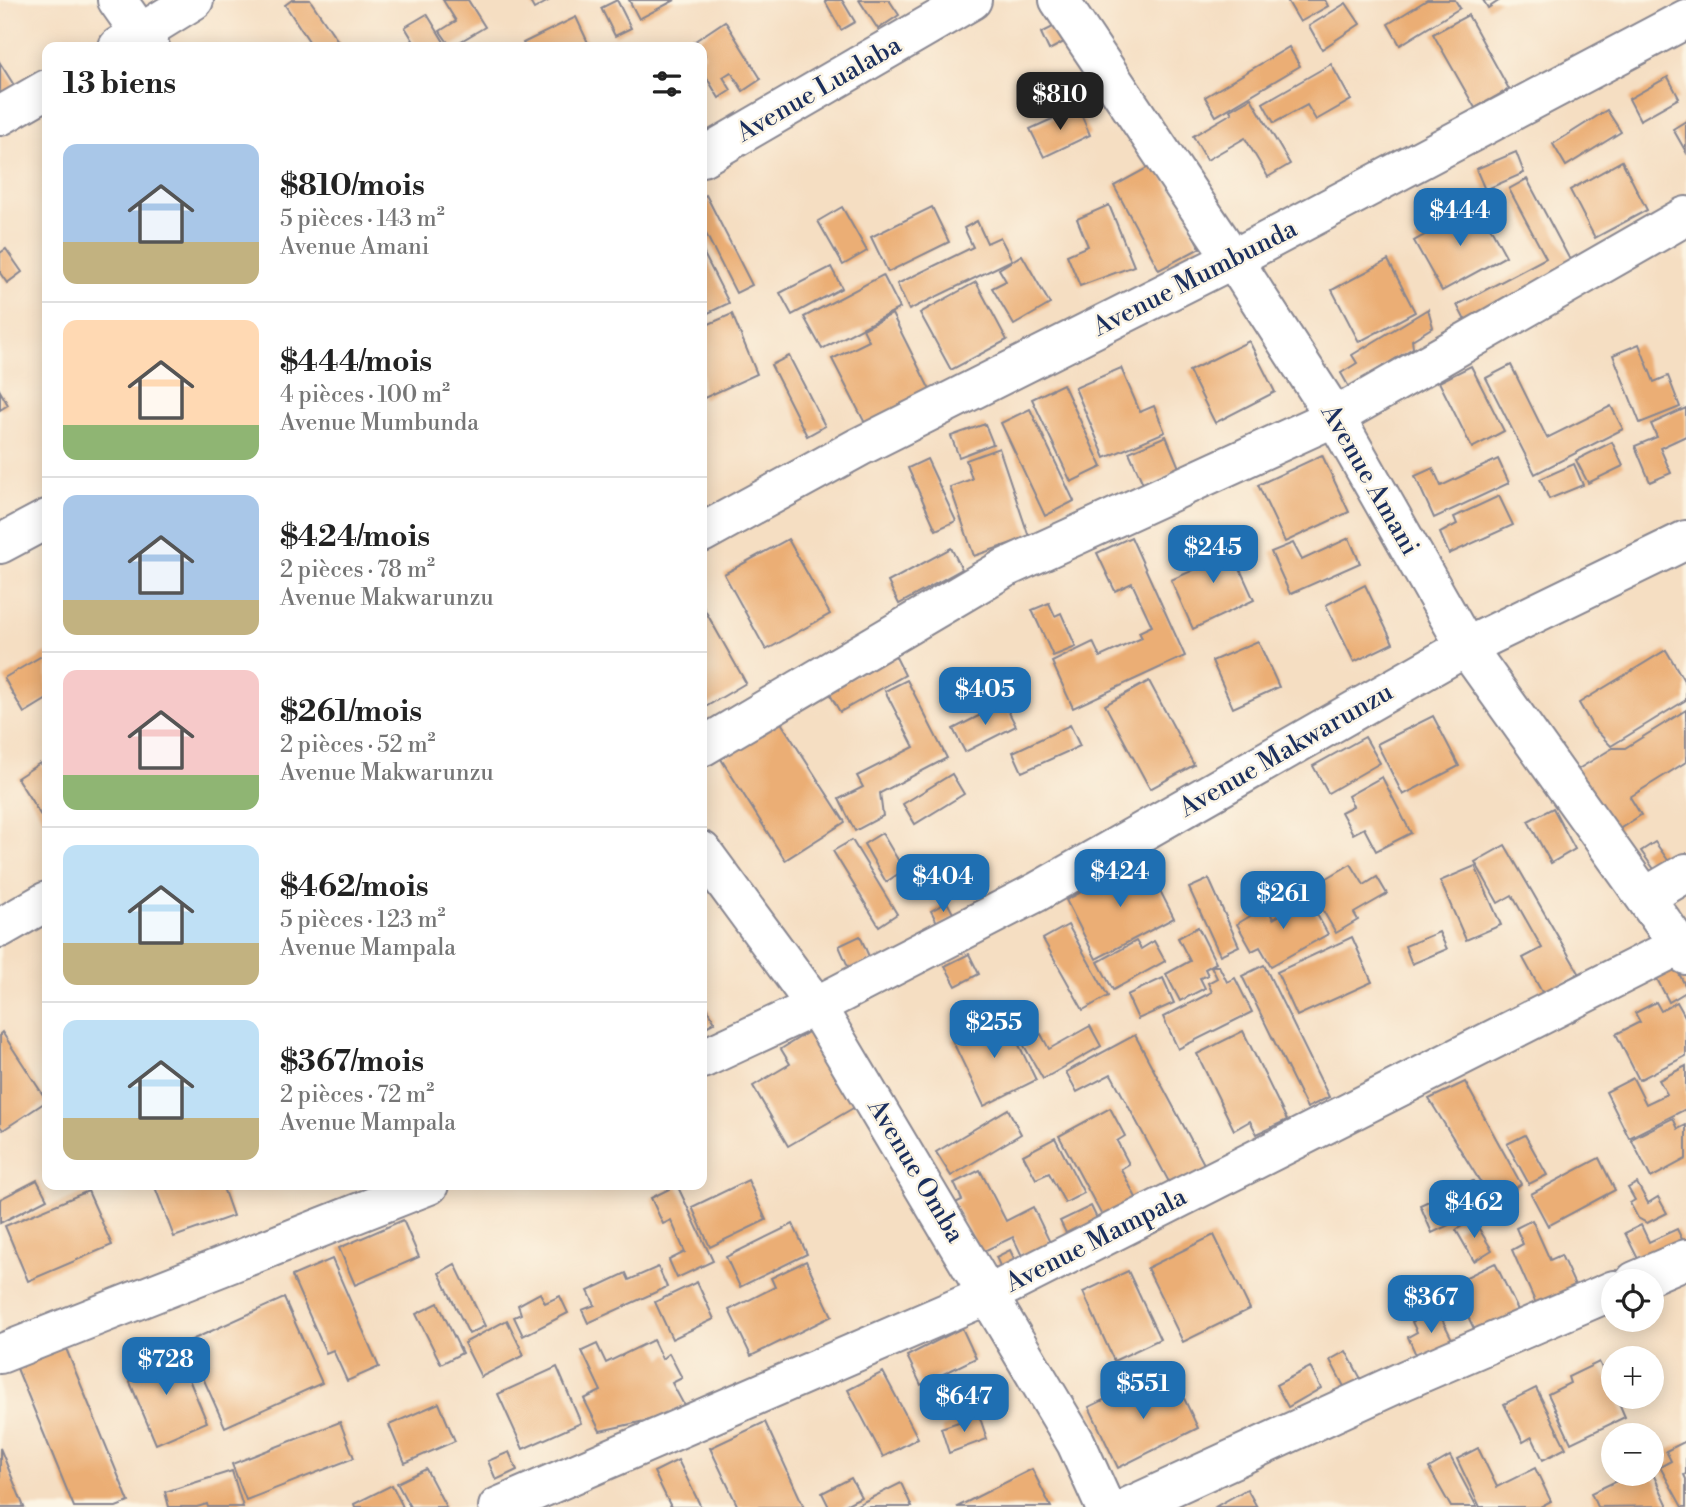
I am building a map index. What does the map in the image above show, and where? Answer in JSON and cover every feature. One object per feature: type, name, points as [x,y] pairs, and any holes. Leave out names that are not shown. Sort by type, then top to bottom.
[{"type":"street","points":[[117,0],[136,42]]},
{"type":"street","points":[[137,42],[194,0]]},
{"type":"street","name":"Avenue Lualaba","points":[[707,154],[972,0]]},
{"type":"street","name":"Avenue Amani","points":[[1059,0],[1233,259],[1335,417],[1466,647],[1683,950]]},
{"type":"street","name":"Avenue Mumbunda","points":[[707,530],[859,447],[1233,259],[1686,19]]},
{"type":"street","points":[[0,116],[42,92]]},
{"type":"street","points":[[707,744],[1005,568],[1335,417],[1686,216]]},
{"type":"street","points":[[0,544],[42,522]]},
{"type":"street","name":"Avenue Makwarunzu","points":[[707,1057],[817,1006],[1037,892],[1466,647],[1686,540]]},
{"type":"street","name":"Avenue Omba","points":[[707,858],[817,1006],[1076,1443],[1105,1507]]},
{"type":"street","points":[[1645,897],[1686,873]]},
{"type":"street","points":[[0,928],[42,904]]},
{"type":"street","name":"Avenue Mampala","points":[[498,1507],[989,1294],[1683,950]]},
{"type":"street","points":[[0,1354],[416,1190]]},
{"type":"street","points":[[1662,1269],[1686,1259]]},
{"type":"street","points":[[1128,1507],[1405,1380],[1601,1296]]},
{"type":"building","points":[[292,0],[310,0],[339,42],[310,42],[285,5]]},
{"type":"building","points":[[443,0],[468,0],[485,27],[460,42],[448,42],[440,31],[456,21]]},
{"type":"building","points":[[529,0],[550,0],[534,9]]},
{"type":"building","points":[[617,0],[631,28],[615,36],[601,8]]},
{"type":"building","points":[[629,0],[675,0],[639,19]]},
{"type":"building","points":[[842,0],[855,22],[841,30],[825,1]]},
{"type":"building","points":[[859,0],[889,0],[899,15],[878,29]]},
{"type":"building","points":[[1287,0],[1325,0],[1328,6],[1300,22]]},
{"type":"building","points":[[1427,0],[1455,0],[1460,8],[1400,45],[1388,24]]},
{"type":"building","points":[[1483,0],[1500,0],[1488,8]]},
{"type":"building","points":[[1346,3],[1360,24],[1322,49],[1309,26]]},
{"type":"building","points":[[427,14],[444,42],[414,42],[405,27]]},
{"type":"building","points":[[1468,15],[1509,89],[1475,108],[1433,34]]},
{"type":"building","points":[[576,17],[588,42],[525,42]]},
{"type":"building","points":[[725,21],[761,79],[743,91],[731,72],[723,77],[731,90],[719,98],[707,78],[707,42],[695,41]]},
{"type":"building","points":[[1055,26],[1064,42],[1049,50],[1041,33]]},
{"type":"building","points":[[1289,47],[1300,66],[1216,116],[1205,97]]},
{"type":"building","points":[[0,63],[17,90],[0,101]]},
{"type":"building","points":[[1331,64],[1351,100],[1316,120],[1307,105],[1274,123],[1263,103]]},
{"type":"building","points":[[1668,77],[1679,98],[1640,120],[1629,99]]},
{"type":"building","points":[[1251,98],[1290,164],[1268,177],[1245,138],[1207,160],[1193,136],[1232,113],[1230,110]]},
{"type":"building","points":[[1078,107],[1090,135],[1044,157],[1030,129]]},
{"type":"building","points":[[1607,110],[1621,132],[1566,166],[1553,144]]},
{"type":"building","points":[[1686,121],[1686,152],[1673,129]]},
{"type":"building","points":[[1516,152],[1524,173],[1485,190],[1476,169]]},
{"type":"building","points":[[1622,161],[1647,210],[1595,238],[1570,190]]},
{"type":"building","points":[[1156,163],[1200,248],[1159,270],[1114,186]]},
{"type":"building","points":[[1527,179],[1577,273],[1470,330],[1457,305],[1546,258],[1509,189]]},
{"type":"building","points":[[707,197],[752,285],[736,293],[707,236]]},
{"type":"building","points":[[1109,205],[1134,266],[1080,286],[1067,255],[1088,246],[1077,219]]},
{"type":"building","points":[[1478,205],[1506,256],[1442,291],[1414,241]]},
{"type":"building","points":[[842,207],[867,251],[843,265],[818,221]]},
{"type":"building","points":[[932,207],[949,242],[888,272],[871,237]]},
{"type":"building","points":[[977,221],[987,243],[1000,237],[1012,260],[909,310],[897,284],[973,247],[964,228]]},
{"type":"building","points":[[6,249],[22,272],[7,283],[0,273],[0,253]]},
{"type":"building","points":[[1022,255],[1050,304],[1014,325],[992,288],[1006,281],[999,269]]},
{"type":"building","points":[[707,260],[729,303],[707,314]]},
{"type":"building","points":[[1388,260],[1415,312],[1359,342],[1332,290]]},
{"type":"building","points":[[831,267],[842,288],[792,315],[780,293]]},
{"type":"building","points":[[883,275],[900,308],[822,349],[804,317]]},
{"type":"building","points":[[976,282],[1007,340],[951,370],[920,313]]},
{"type":"building","points":[[1428,309],[1433,327],[1412,340],[1413,348],[1349,387],[1341,373],[1357,363],[1352,355]]},
{"type":"building","points":[[732,314],[757,374],[707,397],[707,325]]},
{"type":"building","points":[[892,314],[934,398],[869,431],[832,359],[869,341],[863,329]]},
{"type":"building","points":[[1249,341],[1275,392],[1215,423],[1189,371]]},
{"type":"building","points":[[1639,344],[1654,382],[1668,376],[1680,407],[1640,423],[1613,355]]},
{"type":"building","points":[[789,356],[825,426],[807,436],[771,365]]},
{"type":"building","points":[[1511,365],[1547,438],[1611,406],[1623,429],[1535,474],[1486,378]]},
{"type":"building","points":[[1471,366],[1504,431],[1472,448],[1439,382]]},
{"type":"building","points":[[1121,368],[1140,412],[1154,406],[1165,432],[1105,458],[1075,388]]},
{"type":"building","points":[[1063,384],[1102,467],[1071,482],[1032,399]]},
{"type":"building","points":[[0,391],[8,405],[0,410]]},
{"type":"building","points":[[1686,408],[1686,436],[1660,448],[1671,473],[1650,482],[1635,446],[1657,437],[1651,424]]},
{"type":"building","points":[[1030,409],[1074,501],[1045,516],[1001,423]]},
{"type":"building","points":[[985,424],[993,444],[959,457],[951,436]]},
{"type":"building","points":[[1166,436],[1180,470],[1144,486],[1129,452]]},
{"type":"building","points":[[1612,442],[1623,466],[1588,483],[1576,460]]},
{"type":"building","points":[[999,448],[1029,537],[974,556],[950,487],[972,479],[966,460]]},
{"type":"building","points":[[1322,455],[1349,512],[1285,542],[1258,485]]},
{"type":"building","points":[[927,459],[956,521],[936,530],[908,468]]},
{"type":"building","points":[[1498,459],[1509,483],[1434,518],[1415,476],[1433,468],[1441,486]]},
{"type":"building","points":[[1574,464],[1583,485],[1549,499],[1540,479]]},
{"type":"building","points":[[1499,496],[1513,525],[1449,554],[1440,533],[1457,524],[1454,517]]},
{"type":"building","points":[[1225,536],[1254,600],[1193,629],[1171,580],[1203,566],[1195,549]]},
{"type":"building","points":[[1131,537],[1185,656],[1073,708],[1052,662],[1093,642],[1100,657],[1142,638],[1139,632],[1152,626],[1132,583],[1115,591],[1097,553]]},
{"type":"building","points":[[1349,538],[1360,563],[1290,594],[1271,552],[1293,543],[1302,560]]},
{"type":"building","points":[[788,539],[830,614],[766,650],[724,574]]},
{"type":"building","points":[[951,548],[962,569],[899,604],[888,582]]},
{"type":"building","points":[[1365,585],[1393,643],[1354,662],[1326,605]]},
{"type":"building","points":[[1049,603],[1055,616],[1061,613],[1076,647],[1053,656],[1032,610]]},
{"type":"building","points":[[707,614],[746,683],[707,706]]},
{"type":"building","points":[[1258,641],[1279,687],[1233,708],[1212,661]]},
{"type":"building","points":[[1666,650],[1686,684],[1686,700],[1611,746],[1593,727],[1579,703]]},
{"type":"building","points":[[894,653],[905,675],[840,712],[828,691]]},
{"type":"building","points":[[42,656],[42,702],[24,713],[4,678]]},
{"type":"building","points":[[907,680],[947,758],[880,793],[883,816],[855,831],[839,799],[863,787],[857,776],[914,747],[885,691]]},
{"type":"building","points":[[1149,681],[1194,765],[1150,789],[1105,705]]},
{"type":"building","points":[[1004,703],[1016,726],[965,752],[953,729]]},
{"type":"building","points":[[1686,710],[1686,762],[1630,797],[1641,815],[1613,833],[1575,771],[1613,748],[1625,748]]},
{"type":"building","points":[[1433,716],[1459,766],[1403,795],[1377,744]]},
{"type":"building","points":[[780,721],[845,822],[785,860],[721,759]]},
{"type":"building","points":[[1070,725],[1080,746],[1022,772],[1013,752]]},
{"type":"building","points":[[1365,737],[1380,763],[1328,793],[1313,766]]},
{"type":"building","points":[[40,763],[42,766],[42,817],[17,778]]},
{"type":"building","points":[[952,774],[964,794],[915,824],[903,804]]},
{"type":"building","points":[[1382,777],[1411,833],[1376,851],[1364,828],[1353,834],[1341,812],[1353,806],[1348,796]]},
{"type":"building","points":[[1553,808],[1575,849],[1551,863],[1528,821]]},
{"type":"building","points":[[882,833],[904,870],[886,882],[864,844]]},
{"type":"building","points":[[852,840],[897,914],[879,926],[833,851]]},
{"type":"building","points":[[1655,842],[1675,870],[1661,879],[1641,851]]},
{"type":"building","points":[[1505,845],[1579,973],[1543,994],[1523,958],[1542,948],[1512,895],[1498,903],[1475,862]]},
{"type":"building","points":[[1144,859],[1174,918],[1096,959],[1066,900]]},
{"type":"building","points":[[1351,864],[1364,885],[1377,877],[1387,894],[1354,913],[1358,920],[1336,933],[1310,888]]},
{"type":"building","points":[[1475,866],[1501,925],[1466,940],[1440,881]]},
{"type":"building","points":[[1209,879],[1239,946],[1220,955],[1189,888]]},
{"type":"building","points":[[1308,899],[1328,934],[1271,966],[1260,947],[1252,951],[1237,924],[1267,906],[1273,919]]},
{"type":"building","points":[[947,902],[955,917],[939,926],[931,911]]},
{"type":"building","points":[[1068,925],[1108,996],[1083,1010],[1043,939]]},
{"type":"building","points":[[1198,927],[1216,963],[1205,969],[1208,975],[1200,978],[1205,988],[1180,1001],[1166,974],[1190,961],[1178,938]]},
{"type":"building","points":[[1439,932],[1447,949],[1412,964],[1405,946]]},
{"type":"building","points":[[860,936],[871,961],[850,971],[839,946]]},
{"type":"building","points":[[1352,937],[1372,982],[1297,1016],[1277,972]]},
{"type":"building","points":[[1136,941],[1141,949],[1154,941],[1165,961],[1113,990],[1098,962]]},
{"type":"building","points":[[969,954],[979,974],[956,986],[945,966]]},
{"type":"building","points":[[1264,965],[1329,1097],[1307,1108],[1242,976]]},
{"type":"building","points":[[1211,966],[1219,966],[1227,982],[1235,978],[1252,1012],[1178,1049],[1163,1017],[1212,992],[1208,983],[1217,978]]},
{"type":"building","points":[[1676,968],[1686,992],[1669,1002],[1657,979]]},
{"type":"building","points":[[1163,978],[1174,1003],[1138,1019],[1127,995]]},
{"type":"building","points":[[1656,1002],[1661,1011],[1677,1002],[1686,1018],[1686,1056],[1639,1080],[1616,1034],[1640,1022],[1635,1013]]},
{"type":"building","points":[[707,1007],[715,1022],[707,1026]]},
{"type":"building","points":[[1004,1014],[1036,1080],[984,1106],[952,1040]]},
{"type":"building","points":[[1090,1026],[1101,1046],[1043,1079],[1023,1044],[1041,1034],[1049,1049]]},
{"type":"building","points":[[810,1031],[855,1107],[788,1146],[753,1086],[790,1064],[781,1049]]},
{"type":"building","points":[[1243,1031],[1287,1120],[1257,1134],[1250,1121],[1234,1130],[1197,1054]]},
{"type":"building","points":[[2,1032],[42,1093],[42,1104],[3,1130],[0,1126]]},
{"type":"building","points":[[1135,1035],[1211,1177],[1176,1195],[1111,1074],[1077,1092],[1066,1072]]},
{"type":"building","points":[[1686,1066],[1686,1109],[1629,1138],[1606,1092],[1633,1078],[1646,1104],[1667,1094],[1659,1080]]},
{"type":"building","points":[[1465,1082],[1521,1184],[1494,1204],[1429,1099]]},
{"type":"building","points":[[1110,1108],[1125,1136],[1117,1141],[1129,1164],[1121,1169],[1141,1207],[1107,1225],[1059,1136]]},
{"type":"building","points":[[1008,1109],[1021,1134],[951,1176],[936,1152]]},
{"type":"building","points":[[1673,1118],[1678,1129],[1686,1125],[1686,1159],[1651,1178],[1631,1139]]},
{"type":"building","points":[[1525,1135],[1547,1175],[1529,1184],[1507,1144]]},
{"type":"building","points":[[1055,1138],[1084,1193],[1065,1203],[1049,1173],[1036,1179],[1023,1155]]},
{"type":"building","points":[[1599,1158],[1615,1190],[1548,1226],[1531,1194]]},
{"type":"building","points":[[980,1170],[1006,1221],[1033,1207],[1057,1257],[1029,1271],[1013,1237],[980,1253],[955,1203],[962,1200],[954,1183]]},
{"type":"building","points":[[37,1180],[47,1199],[0,1223],[0,1199]]},
{"type":"building","points":[[748,1180],[766,1220],[710,1247],[692,1207]]},
{"type":"building","points":[[1473,1181],[1485,1208],[1432,1233],[1420,1205]]},
{"type":"building","points":[[1637,1183],[1648,1203],[1658,1197],[1667,1213],[1647,1223],[1638,1218],[1630,1203],[1635,1200],[1628,1188]]},
{"type":"building","points":[[156,1190],[224,1190],[233,1216],[174,1237]]},
{"type":"building","points":[[667,1190],[679,1190],[713,1261],[677,1278],[669,1260],[685,1252],[671,1220],[663,1224],[651,1198]]},
{"type":"building","points":[[88,1191],[112,1245],[28,1281],[5,1226]]},
{"type":"building","points":[[1091,1206],[1102,1229],[1071,1243],[1060,1221]]},
{"type":"building","points":[[1473,1219],[1492,1250],[1474,1261],[1456,1230]]},
{"type":"building","points":[[403,1220],[419,1257],[355,1285],[339,1248]]},
{"type":"building","points":[[1532,1220],[1550,1260],[1561,1255],[1580,1296],[1541,1315],[1512,1250],[1523,1244],[1516,1228]]},
{"type":"building","points":[[793,1224],[807,1254],[740,1287],[726,1257]]},
{"type":"building","points":[[1641,1225],[1649,1242],[1677,1229],[1686,1247],[1643,1269],[1625,1233]]},
{"type":"building","points":[[1214,1235],[1250,1309],[1183,1342],[1147,1268]]},
{"type":"building","points":[[1010,1250],[1020,1271],[1005,1277],[996,1257]]},
{"type":"building","points":[[332,1259],[379,1367],[347,1381],[333,1350],[326,1353],[292,1276]]},
{"type":"building","points":[[806,1261],[832,1316],[751,1356],[729,1310],[775,1287],[771,1278]]},
{"type":"building","points":[[1495,1263],[1520,1314],[1477,1335],[1452,1284]]},
{"type":"building","points":[[455,1264],[485,1326],[469,1334],[439,1273]]},
{"type":"building","points":[[658,1267],[667,1287],[588,1323],[582,1310],[595,1305],[588,1291],[626,1273],[629,1280]]},
{"type":"building","points":[[1128,1271],[1160,1339],[1114,1361],[1083,1292]]},
{"type":"building","points":[[697,1282],[714,1319],[672,1339],[655,1302]]},
{"type":"building","points":[[540,1293],[545,1303],[560,1296],[568,1313],[523,1336],[514,1317],[521,1314],[518,1305]]},
{"type":"building","points":[[284,1298],[322,1383],[225,1427],[187,1342]]},
{"type":"building","points":[[438,1303],[462,1353],[441,1364],[416,1314]]},
{"type":"building","points":[[1437,1309],[1457,1349],[1416,1355],[1408,1337],[1417,1332],[1412,1322]]},
{"type":"building","points":[[507,1320],[524,1355],[481,1377],[464,1343]]},
{"type":"building","points":[[962,1328],[976,1358],[921,1385],[907,1356]]},
{"type":"building","points":[[653,1340],[662,1359],[669,1353],[682,1378],[672,1383],[684,1405],[662,1417],[600,1431],[584,1399],[601,1391],[582,1351],[597,1344],[606,1363]]},
{"type":"building","points":[[65,1346],[129,1502],[116,1507],[74,1507],[16,1366]]},
{"type":"building","points":[[177,1351],[207,1422],[156,1444],[126,1373]]},
{"type":"building","points":[[1346,1351],[1368,1392],[1351,1400],[1330,1360]]},
{"type":"building","points":[[1599,1362],[1601,1409],[1622,1409],[1625,1417],[1613,1423],[1601,1423],[1601,1429],[1571,1443],[1548,1394],[1570,1383],[1568,1377]]},
{"type":"building","points":[[557,1367],[581,1423],[523,1449],[498,1394]]},
{"type":"building","points":[[1310,1367],[1321,1388],[1288,1407],[1276,1385]]},
{"type":"building","points":[[883,1372],[918,1438],[883,1457],[848,1390]]},
{"type":"building","points":[[1173,1375],[1198,1428],[1118,1468],[1089,1407],[1116,1394],[1121,1401]]},
{"type":"building","points":[[1536,1388],[1566,1448],[1543,1460],[1532,1437],[1523,1442],[1504,1404]]},
{"type":"building","points":[[439,1403],[455,1441],[405,1463],[389,1425]]},
{"type":"building","points":[[979,1415],[987,1439],[949,1453],[941,1428]]},
{"type":"building","points":[[340,1422],[354,1458],[246,1500],[232,1464]]},
{"type":"building","points":[[765,1422],[804,1507],[738,1507],[710,1448]]},
{"type":"building","points":[[1686,1441],[1686,1507],[1682,1507],[1664,1474],[1664,1465],[1671,1461],[1666,1451]]},
{"type":"building","points":[[0,1448],[24,1507],[0,1507]]},
{"type":"building","points":[[1478,1448],[1497,1487],[1535,1468],[1551,1501],[1540,1507],[1480,1507],[1457,1459]]},
{"type":"building","points":[[509,1452],[517,1470],[496,1480],[488,1461]]},
{"type":"building","points":[[1450,1456],[1477,1507],[1451,1507],[1429,1468]]},
{"type":"building","points":[[678,1460],[701,1507],[671,1507],[654,1472]]},
{"type":"building","points":[[426,1469],[446,1507],[410,1507],[397,1483]]},
{"type":"building","points":[[1032,1469],[1051,1507],[957,1507]]},
{"type":"building","points":[[232,1471],[243,1507],[208,1507],[207,1504],[197,1507],[169,1507],[165,1492]]},
{"type":"building","points":[[851,1478],[861,1497],[841,1507],[829,1507],[822,1493]]},
{"type":"building","points":[[901,1483],[912,1507],[853,1507]]},
{"type":"building","points":[[392,1485],[403,1507],[355,1507],[354,1504]]},
{"type":"building","points":[[1606,1486],[1659,1486],[1668,1506],[1597,1507],[1591,1493]]},
{"type":"building","points":[[1247,1489],[1257,1507],[1215,1507]]}]
